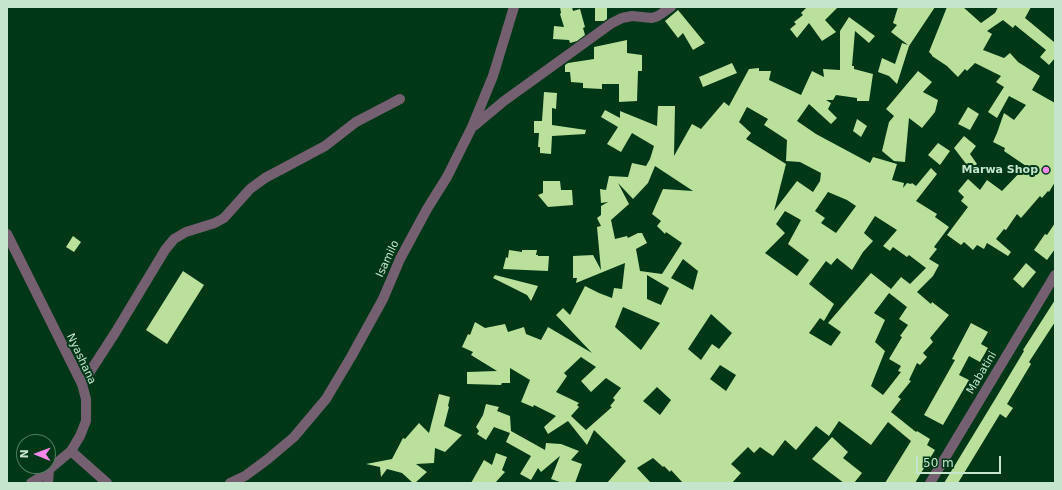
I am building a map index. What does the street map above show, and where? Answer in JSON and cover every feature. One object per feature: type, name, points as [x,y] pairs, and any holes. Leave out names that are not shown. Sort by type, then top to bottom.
[{"type":"street","name":"Isamilo","points":[[230,483],[245,476],[294,436],[326,399],[383,299],[400,259],[427,209],[447,177],[472,127],[493,76],[514,7]]},
{"type":"street","points":[[472,127],[504,101],[612,23],[622,18],[632,16],[652,18],[658,16],[671,7]]},
{"type":"street","points":[[82,384],[115,334],[165,250],[174,239],[186,232],[215,223],[224,218],[250,189],[265,178],[325,146],[356,122],[400,99]]},
{"type":"street","name":"Nyashana","points":[[7,234],[82,384],[86,399],[86,421],[80,436],[71,451],[56,464]]},
{"type":"street","name":"Mabatini","points":[[930,483],[1055,275]]},
{"type":"street","points":[[71,451],[108,483]]},
{"type":"street","name":"Nyashana","points":[[32,483],[44,474]]},
{"type":"building","points":[[560,7],[572,7],[573,11],[580,9],[585,27],[583,28],[585,35],[577,41],[570,43],[569,40],[553,39],[554,26],[564,27],[560,14]]},
{"type":"building","points":[[595,7],[607,7],[607,19],[604,21],[595,21]]},
{"type":"building","points":[[807,7],[838,7],[825,20],[836,32],[822,41],[809,23],[797,38],[790,29],[796,24],[794,22],[803,15],[801,13]]},
{"type":"building","points":[[898,7],[935,7],[909,46],[897,84],[889,76],[878,72],[882,58],[895,64],[902,43],[908,45],[891,32],[897,25],[893,23]]},
{"type":"building","points":[[947,7],[963,7],[981,23],[995,13],[998,7],[1031,7],[1025,18],[1054,42],[1055,40],[1055,58],[1049,65],[1040,57],[1046,50],[1015,25],[1013,28],[1003,20],[987,31],[992,34],[983,50],[1004,58],[1010,53],[1018,62],[1040,76],[1032,90],[1055,103],[1055,182],[1049,192],[1048,191],[1042,198],[1040,196],[1021,218],[1017,214],[1006,230],[1004,229],[996,239],[1011,252],[1008,256],[987,243],[984,249],[977,245],[973,250],[964,242],[961,245],[947,235],[968,207],[961,201],[964,197],[958,191],[968,179],[980,190],[987,180],[1002,191],[1026,166],[1004,151],[1005,148],[993,142],[1004,113],[1014,120],[1026,105],[1009,96],[997,118],[988,112],[1004,87],[996,82],[1001,76],[975,63],[967,71],[965,69],[958,77],[947,66],[932,56],[929,52]]},
{"type":"building","points":[[678,10],[705,43],[693,50],[683,33],[678,38],[665,21]]},
{"type":"building","points":[[849,17],[875,36],[869,43],[855,31],[852,66],[854,66],[854,69],[873,74],[869,101],[857,101],[857,98],[836,95],[833,100],[826,100],[831,103],[828,109],[837,118],[831,124],[809,104],[797,121],[816,134],[870,163],[873,157],[897,164],[892,180],[904,183],[903,188],[907,183],[912,183],[916,186],[931,168],[937,174],[916,201],[937,214],[935,217],[949,227],[934,247],[937,249],[929,259],[939,265],[933,276],[917,292],[931,304],[932,302],[949,315],[930,338],[933,342],[923,353],[927,357],[920,365],[917,363],[909,380],[911,381],[898,397],[901,399],[891,412],[916,432],[917,431],[930,439],[927,445],[935,450],[915,483],[885,483],[911,441],[888,422],[871,445],[839,421],[829,436],[816,426],[796,450],[785,440],[773,456],[760,447],[754,453],[748,447],[731,464],[741,473],[732,483],[683,483],[671,470],[670,472],[653,458],[637,468],[651,483],[607,483],[626,461],[594,430],[587,445],[568,421],[548,434],[544,427],[556,416],[534,405],[533,407],[521,402],[530,380],[510,368],[510,383],[502,383],[501,385],[467,384],[467,372],[497,371],[471,355],[473,352],[462,347],[468,334],[470,335],[475,322],[485,328],[505,324],[508,332],[524,327],[526,334],[541,340],[548,327],[592,353],[556,315],[563,308],[570,315],[585,286],[612,298],[614,288],[622,289],[625,263],[576,283],[577,278],[573,278],[573,256],[593,255],[601,270],[597,227],[601,226],[597,218],[601,215],[601,206],[608,202],[601,203],[600,189],[606,190],[609,176],[628,177],[632,163],[646,166],[654,146],[632,133],[621,152],[607,144],[618,127],[601,117],[605,110],[620,118],[620,111],[657,126],[658,106],[675,106],[674,156],[692,124],[701,129],[724,102],[729,106],[749,69],[759,68],[759,71],[771,71],[769,80],[801,95],[812,71],[824,77],[823,69],[840,70],[840,31]],"holes":[[[747,107],[768,119],[764,125],[787,140],[786,161],[800,162],[821,173],[820,181],[813,192],[797,181],[774,211],[786,164],[746,139],[751,133],[739,122]],[[655,166],[693,191],[663,189],[652,214],[661,221],[657,226],[665,234],[666,232],[682,243],[662,274],[640,271],[636,249],[647,243],[642,233],[638,233],[628,238],[627,236],[615,239],[611,220],[629,204],[618,183],[633,199],[648,183]],[[828,192],[847,200],[856,206],[836,233],[821,223],[825,218],[815,211]],[[785,211],[801,220],[788,244],[809,260],[797,276],[765,253],[785,233],[776,224]],[[875,216],[897,230],[883,246],[890,251],[893,247],[907,257],[909,255],[926,268],[910,284],[901,277],[891,289],[871,273],[828,323],[841,332],[831,346],[809,333],[820,318],[824,321],[834,304],[809,284],[826,261],[831,265],[837,258],[852,270],[863,252],[873,241],[864,233]],[[683,259],[698,271],[693,290],[671,278]],[[647,275],[669,288],[661,305],[647,299]],[[889,293],[907,307],[899,319],[908,325],[900,336],[902,337],[889,359],[901,366],[898,371],[901,372],[883,395],[871,386],[885,351],[875,342],[885,320],[874,313]],[[623,307],[660,323],[641,350],[615,327]],[[711,314],[732,333],[719,349],[712,344],[701,360],[688,349]],[[581,357],[596,367],[581,381],[591,392],[606,378],[621,388],[613,398],[615,400],[610,406],[612,407],[586,430],[571,416],[579,407],[577,405],[579,403],[556,392],[567,376],[564,373]],[[720,365],[736,375],[726,391],[710,379]],[[657,387],[671,400],[660,415],[643,401]]]},
{"type":"building","points":[[627,40],[627,53],[642,55],[642,71],[638,71],[637,101],[619,102],[619,84],[602,84],[602,89],[583,88],[583,83],[571,82],[570,72],[565,72],[565,65],[568,63],[594,59],[594,47]]},
{"type":"building","points":[[732,63],[737,73],[703,87],[699,77]]},
{"type":"building","points":[[918,71],[932,82],[923,92],[938,100],[935,112],[922,128],[909,118],[905,162],[894,161],[882,151],[889,122],[894,116],[886,109]]},
{"type":"building","points":[[544,92],[557,93],[556,109],[552,108],[552,125],[586,130],[585,134],[552,136],[551,154],[540,153],[540,147],[538,147],[539,133],[534,133],[534,121],[542,121]]},
{"type":"building","points":[[968,107],[979,114],[970,130],[958,124]]},
{"type":"building","points":[[857,119],[867,126],[861,137],[853,131]]},
{"type":"building","points":[[964,136],[976,146],[970,154],[977,164],[970,169],[954,148]]},
{"type":"building","points":[[938,143],[950,151],[940,165],[928,155]]},
{"type":"building","points":[[543,181],[560,181],[561,190],[572,190],[573,205],[548,207],[538,195],[543,193]]},
{"type":"building","points":[[1055,223],[1055,249],[1047,260],[1034,250]]},
{"type":"building","points":[[73,236],[81,242],[74,252],[66,247]]},
{"type":"building","points":[[509,250],[522,252],[522,250],[537,250],[536,255],[538,256],[549,256],[548,271],[503,269],[506,257],[508,258]]},
{"type":"building","points":[[1026,263],[1036,272],[1023,288],[1013,279]]},
{"type":"building","points":[[183,271],[204,285],[167,344],[146,330]]},
{"type":"building","points":[[495,275],[538,286],[531,301],[527,295],[493,278]]},
{"type":"building","points":[[1055,300],[1055,322],[1029,362],[1031,364],[1007,404],[1013,408],[1006,418],[1000,414],[958,483],[944,483],[1024,351],[1023,350]]},
{"type":"building","points":[[971,323],[988,332],[981,344],[988,348],[980,362],[969,356],[959,375],[969,380],[943,425],[924,415],[955,360],[952,359]]},
{"type":"building","points":[[439,394],[450,397],[444,426],[462,435],[445,452],[435,448],[434,463],[416,464],[427,472],[415,483],[413,483],[402,473],[387,469],[381,477],[380,467],[366,464],[392,459],[403,438],[405,439],[419,423],[429,433]]},
{"type":"building","points":[[486,404],[499,407],[497,411],[510,416],[511,431],[545,450],[546,443],[561,444],[579,451],[571,460],[582,464],[575,483],[563,483],[551,479],[560,456],[541,472],[538,468],[531,480],[520,474],[531,456],[506,442],[510,433],[494,427],[486,440],[477,434],[479,431],[476,427],[483,415]]},
{"type":"building","points":[[832,437],[848,452],[843,458],[862,473],[854,483],[844,483],[812,459]]},
{"type":"building","points":[[496,453],[507,457],[502,470],[505,472],[495,483],[471,483],[484,460],[492,465]]},
{"type":"place","name":"Marwa Shop","points":[[1046,170]]}]
